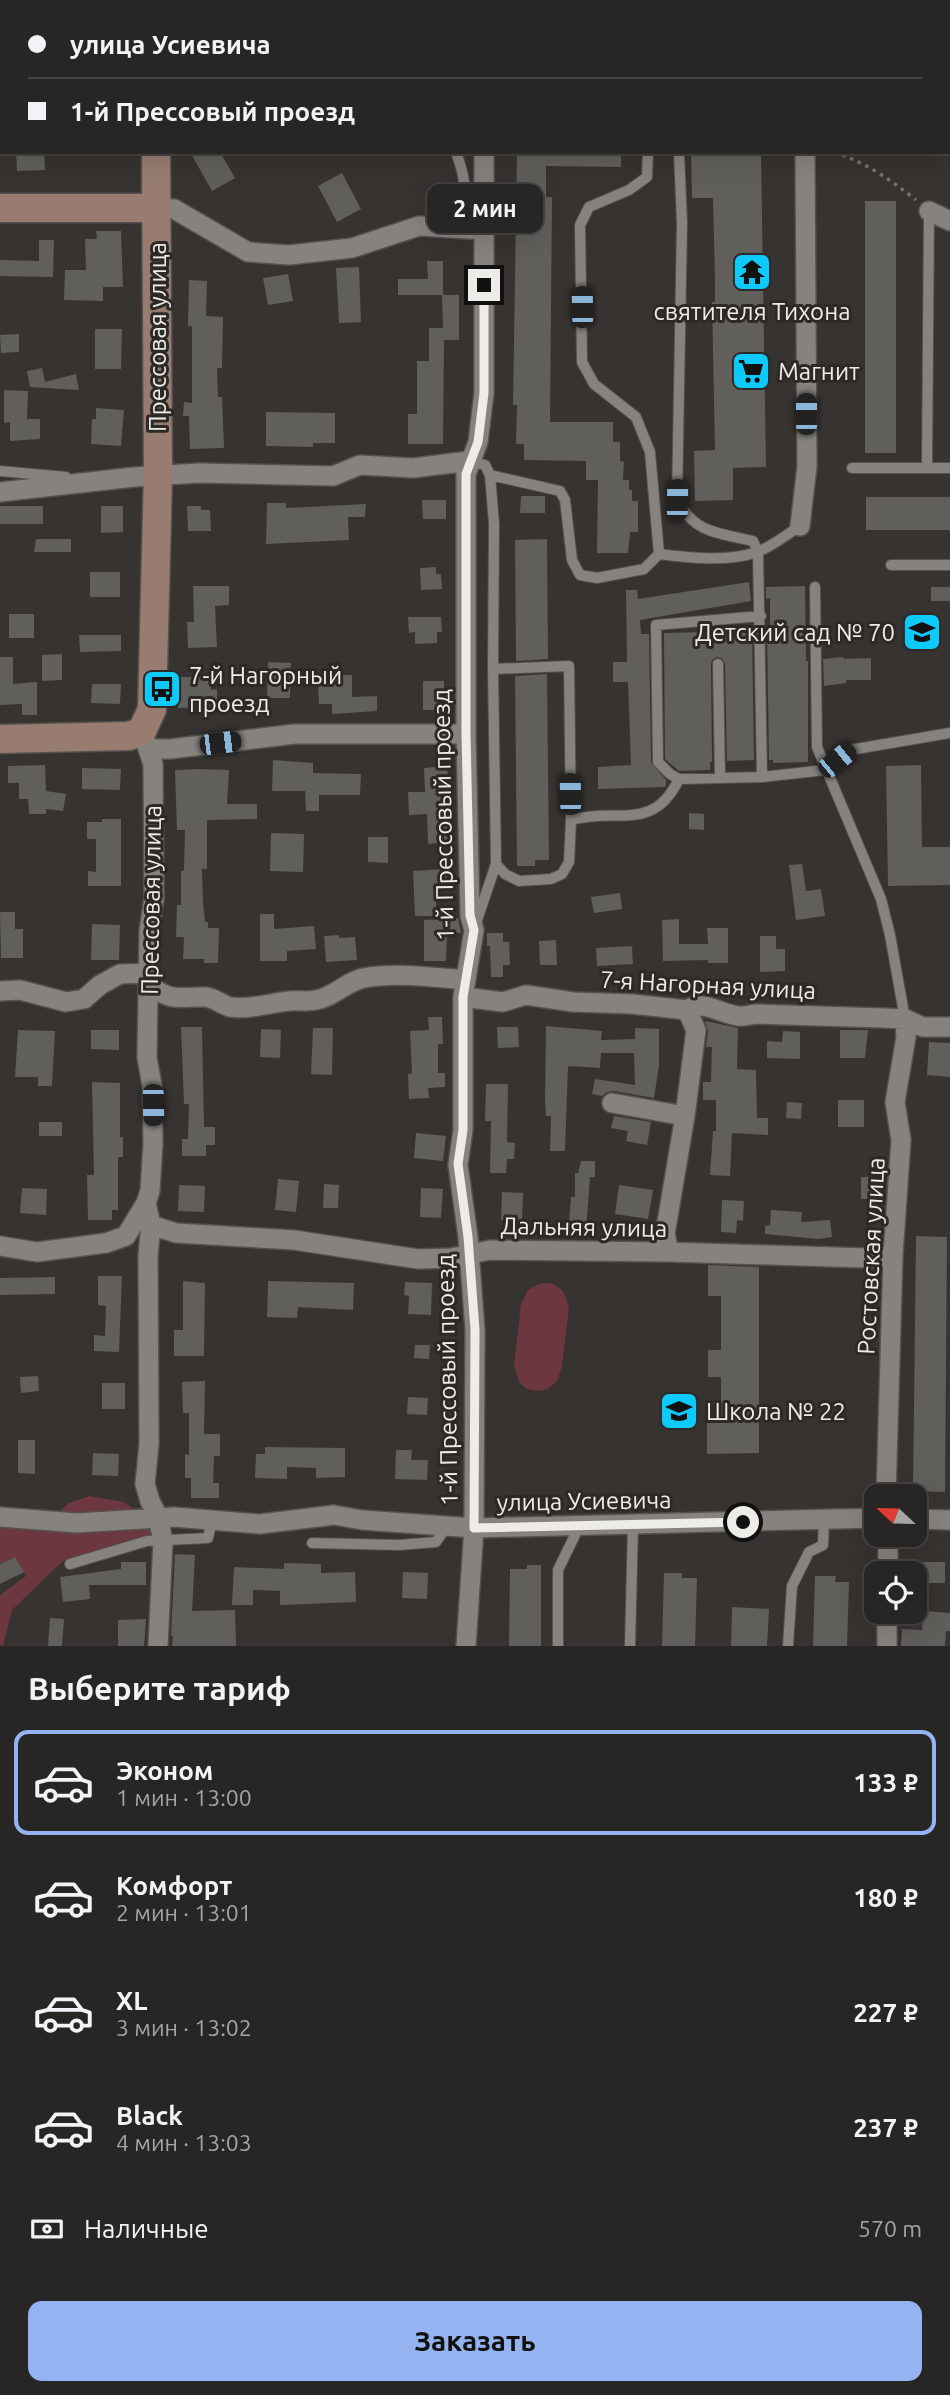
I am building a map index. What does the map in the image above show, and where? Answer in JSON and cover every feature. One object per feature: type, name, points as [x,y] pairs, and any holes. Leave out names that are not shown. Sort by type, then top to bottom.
[{"type":"street","name":"Прессовая улица","points":[[156,154],[158,475],[152,709],[146,740],[153,764],[154,885],[149,931],[147,1058],[152,1085],[153,1144],[150,1191],[146,1203],[151,1226],[148,1255],[149,1444],[145,1483],[158,1517],[163,1541],[158,1646]]},
{"type":"street","name":"1-й Прессовый проезд","points":[[466,1646],[474,1528],[475,1330],[458,1164],[463,1130],[464,989],[474,930],[470,915],[466,734],[466,474],[478,442],[484,393],[484,154]]},
{"type":"street","points":[[800,526],[807,466],[805,154]]},
{"type":"street","points":[[0,208],[174,209],[248,252],[289,255],[352,248],[419,226],[484,230]]},
{"type":"street","points":[[929,211],[950,221]]},
{"type":"street","points":[[0,492],[158,475],[333,475],[360,465],[413,468],[469,461]]},
{"type":"street","points":[[0,738],[130,736],[170,749],[295,734],[466,734]]},
{"type":"street","name":"7-я Нагорная улица","points":[[0,990],[20,990],[66,1002],[84,999],[100,985],[120,974],[150,980],[165,996],[179,1000],[209,997],[228,1007],[247,1007],[316,1000],[334,993],[348,982],[366,977],[406,975],[503,1002],[526,995],[573,1002],[632,1004],[687,1010],[694,1005],[701,1005],[739,1017],[755,1014],[905,1019],[923,1027],[950,1027]]},
{"type":"street","points":[[669,1252],[665,1234],[685,1116],[695,1030],[687,1010]]},
{"type":"street","name":"Ростовская улица","points":[[886,1484],[893,1255],[901,1140],[895,1102],[906,1037],[905,1019]]},
{"type":"street","points":[[611,1103],[685,1116]]},
{"type":"street","points":[[0,1246],[37,1252],[106,1244],[126,1236],[146,1203]]},
{"type":"street","name":"Дальняя улица","points":[[151,1226],[176,1233],[294,1240],[418,1259],[451,1258],[490,1250],[867,1258],[893,1255]]},
{"type":"street","name":"улица Усиевича","points":[[0,1517],[77,1522],[158,1517],[260,1524],[334,1515],[362,1520],[474,1528],[864,1519]]},
{"type":"street","points":[[928,1519],[950,1520]]},
{"type":"street","points":[[887,1624],[887,1646]]},
{"type":"lane","points":[[450,229],[463,210],[466,177],[457,154]]},
{"type":"lane","points":[[648,154],[647,177],[629,190],[589,207],[580,225],[582,362],[594,384],[636,417],[650,452],[659,554]]},
{"type":"lane","points":[[680,154],[682,223],[677,500],[685,516],[705,529],[753,541],[758,552],[762,777]]},
{"type":"lane","points":[[927,468],[929,211]]},
{"type":"lane","points":[[469,461],[485,465],[491,475],[494,524],[496,864],[474,930]]},
{"type":"lane","points":[[852,468],[950,468]]},
{"type":"lane","points":[[0,469],[69,477],[79,484]]},
{"type":"lane","points":[[491,475],[560,491],[565,500],[572,560],[580,575],[597,578],[644,569],[659,554],[737,557],[758,552],[800,526]]},
{"type":"lane","points":[[891,565],[950,565]]},
{"type":"lane","points":[[815,587],[817,747],[881,899],[905,1019]]},
{"type":"lane","points":[[761,616],[656,625],[658,762],[670,774],[679,779],[762,777],[825,770],[850,750],[950,733]]},
{"type":"lane","points":[[718,664],[720,778]]},
{"type":"lane","points":[[493,669],[569,666],[569,862],[562,874],[551,879],[519,881],[505,874],[496,864]]},
{"type":"lane","points":[[571,820],[586,816],[633,816],[651,812],[670,798],[679,779]]},
{"type":"lane","points":[[70,1564],[147,1541],[208,1538],[212,1520]]},
{"type":"lane","points":[[788,1646],[792,1586],[809,1552],[823,1545],[824,1521]]},
{"type":"lane","points":[[630,1646],[633,1524]]},
{"type":"lane","points":[[558,1646],[558,1570],[577,1525]]},
{"type":"lane","points":[[312,1544],[399,1545],[436,1542],[447,1526]]},
{"type":"path","points":[[841,154],[855,158],[889,178],[929,211]]},
{"type":"shaded area","points":[[541,1283],[552,1283],[563,1291],[569,1307],[562,1367],[557,1381],[548,1389],[539,1391],[527,1389],[519,1382],[514,1365],[521,1304],[528,1290]]},
{"type":"shaded area","points":[[89,1496],[124,1502],[154,1524],[155,1536],[62,1562],[12,1610],[3,1646],[0,1646],[0,1595],[26,1576],[15,1557],[0,1564],[0,1522],[56,1515],[69,1503]]},
{"type":"building","points":[[16,154],[44,154],[45,170],[17,171]]},
{"type":"building","points":[[191,154],[221,154],[235,178],[212,191]]},
{"type":"building","points":[[517,154],[621,154],[621,167],[546,166],[546,197],[552,197],[550,422],[613,422],[613,442],[620,442],[620,461],[624,462],[623,480],[629,480],[632,501],[638,501],[638,532],[630,532],[628,553],[597,553],[598,480],[586,480],[586,461],[524,460],[524,444],[516,444],[517,405],[513,405]]},
{"type":"building","points":[[691,154],[761,154],[766,467],[733,468],[733,500],[695,501],[694,451],[715,450],[712,302],[715,302],[715,280],[713,198],[692,198]]},
{"type":"building","points":[[342,173],[361,209],[337,222],[318,186]]},
{"type":"building","points":[[865,201],[896,201],[896,453],[865,453]]},
{"type":"building","points":[[96,231],[121,231],[123,287],[103,287],[103,301],[64,300],[65,270],[86,270],[85,239],[97,239]]},
{"type":"building","points":[[39,240],[54,240],[53,277],[0,276],[0,260],[39,261]]},
{"type":"building","points":[[427,261],[443,261],[443,295],[398,295],[398,279],[428,279]]},
{"type":"building","points":[[359,267],[361,322],[339,323],[336,268]]},
{"type":"building","points":[[288,274],[293,301],[268,305],[263,278]]},
{"type":"building","points":[[189,280],[207,281],[206,316],[223,317],[222,368],[217,368],[218,397],[222,397],[224,448],[190,449],[189,416],[183,416],[184,402],[192,403],[192,326],[188,326]]},
{"type":"building","points":[[442,295],[459,295],[459,340],[444,340],[443,444],[408,444],[408,414],[417,414],[417,361],[429,361],[429,328],[443,328]]},
{"type":"building","points":[[95,329],[122,329],[121,369],[95,369]]},
{"type":"building","points":[[19,334],[19,352],[1,353],[0,335]]},
{"type":"building","points":[[42,368],[45,382],[76,374],[79,390],[30,387],[27,371]]},
{"type":"building","points":[[4,390],[28,391],[27,419],[40,419],[40,439],[10,441],[10,422],[4,423]]},
{"type":"building","points":[[96,408],[124,410],[121,446],[91,444],[92,419],[96,419]]},
{"type":"building","points":[[266,412],[335,413],[335,443],[313,443],[313,447],[266,446]]},
{"type":"building","points":[[521,496],[545,496],[545,513],[520,513]]},
{"type":"building","points":[[866,497],[950,497],[950,530],[866,530]]},
{"type":"building","points":[[422,500],[446,500],[446,519],[423,519]]},
{"type":"building","points":[[267,503],[286,503],[286,508],[366,504],[365,517],[348,517],[349,540],[266,544]]},
{"type":"building","points":[[0,506],[43,506],[43,524],[0,524]]},
{"type":"building","points":[[101,506],[123,506],[123,532],[101,533]]},
{"type":"building","points":[[187,506],[201,506],[201,510],[210,510],[211,531],[188,531]]},
{"type":"building","points":[[36,539],[71,539],[71,552],[34,552]]},
{"type":"building","points":[[547,539],[548,659],[516,661],[515,540]]},
{"type":"building","points":[[436,567],[436,574],[441,574],[442,589],[421,590],[420,568]]},
{"type":"building","points":[[90,572],[120,572],[120,597],[90,597]]},
{"type":"building","points":[[749,582],[751,601],[640,620],[641,634],[649,634],[651,762],[666,780],[666,785],[598,789],[598,767],[631,765],[628,682],[613,682],[613,662],[627,662],[626,590],[637,590],[638,599]]},
{"type":"building","points":[[193,586],[229,586],[229,605],[215,606],[217,647],[188,648],[187,622],[194,622]]},
{"type":"building","points":[[805,586],[808,762],[773,763],[773,760],[769,760],[767,630],[770,630],[770,598],[766,599],[766,587]]},
{"type":"building","points":[[931,587],[950,587],[950,601],[931,601]]},
{"type":"building","points":[[9,614],[34,614],[34,638],[9,638]]},
{"type":"building","points":[[408,617],[441,617],[442,632],[437,632],[437,643],[415,644],[415,632],[409,633]]},
{"type":"building","points":[[752,631],[754,760],[727,761],[725,664],[722,658],[717,657],[711,664],[710,770],[679,771],[665,759],[664,633]]},
{"type":"building","points":[[79,635],[121,635],[121,651],[80,652]]},
{"type":"building","points":[[62,654],[62,680],[42,681],[42,655]]},
{"type":"building","points":[[0,657],[13,657],[13,684],[37,682],[37,715],[22,715],[22,704],[0,705]]},
{"type":"building","points":[[871,658],[871,680],[846,680],[846,683],[824,686],[823,659]]},
{"type":"building","points":[[268,662],[291,663],[290,698],[267,698]]},
{"type":"building","points":[[547,674],[549,860],[535,860],[535,866],[517,866],[515,676]]},
{"type":"building","points":[[327,675],[352,675],[352,697],[377,696],[377,711],[332,714],[332,704],[319,704],[318,683],[327,683]]},
{"type":"building","points":[[178,677],[211,677],[211,690],[217,689],[217,707],[178,708]]},
{"type":"building","points":[[423,681],[444,681],[444,710],[423,710]]},
{"type":"building","points":[[92,684],[121,684],[120,704],[91,703]]},
{"type":"building","points":[[273,760],[313,763],[313,773],[361,774],[360,795],[319,795],[319,811],[306,811],[305,791],[272,791]]},
{"type":"building","points":[[45,765],[46,791],[66,794],[63,811],[46,809],[46,814],[29,814],[28,799],[19,799],[19,783],[8,783],[8,766]]},
{"type":"building","points":[[921,765],[922,847],[950,847],[950,885],[888,886],[886,766]]},
{"type":"building","points":[[447,766],[448,776],[451,776],[453,812],[450,812],[450,842],[428,844],[427,814],[409,815],[408,792],[425,792],[424,768]]},
{"type":"building","points":[[82,768],[121,769],[120,790],[82,789]]},
{"type":"building","points":[[175,770],[229,770],[227,804],[257,804],[257,819],[207,820],[207,869],[202,869],[203,902],[208,928],[219,928],[218,963],[204,963],[204,959],[183,959],[184,937],[176,937],[177,905],[181,905],[181,871],[184,871],[185,830],[177,830]]},
{"type":"building","points":[[689,813],[704,814],[704,830],[689,829]]},
{"type":"building","points":[[102,819],[121,819],[121,886],[88,886],[88,871],[96,872],[96,839],[87,839],[87,822],[102,822]]},
{"type":"building","points":[[271,833],[304,834],[303,872],[270,871]]},
{"type":"building","points":[[368,837],[388,837],[388,863],[368,862]]},
{"type":"building","points":[[802,864],[806,891],[821,889],[825,916],[796,920],[789,865]]},
{"type":"building","points":[[446,869],[447,888],[436,888],[436,916],[415,916],[413,871]]},
{"type":"building","points":[[620,893],[622,909],[594,913],[591,897]]},
{"type":"building","points":[[0,912],[15,912],[15,929],[23,929],[23,958],[1,958]]},
{"type":"building","points":[[260,914],[274,914],[274,929],[314,926],[316,949],[287,951],[287,961],[260,961]]},
{"type":"building","points":[[458,918],[461,933],[447,933],[446,961],[424,961],[424,920]]},
{"type":"building","points":[[679,919],[679,944],[708,944],[707,928],[728,928],[728,963],[708,963],[708,960],[663,961],[662,920]]},
{"type":"building","points":[[92,924],[120,925],[119,960],[91,960]]},
{"type":"building","points":[[487,933],[503,933],[503,942],[509,942],[510,965],[503,965],[503,977],[491,977]]},
{"type":"building","points":[[339,935],[339,938],[355,937],[357,960],[326,962],[324,936]]},
{"type":"building","points":[[760,936],[776,936],[776,949],[785,949],[785,971],[760,972]]},
{"type":"building","points":[[556,940],[557,965],[540,965],[539,941]]},
{"type":"building","points":[[632,946],[633,964],[597,966],[596,948]]},
{"type":"building","points":[[428,1017],[442,1017],[443,1044],[438,1044],[438,1073],[445,1073],[445,1087],[428,1088],[429,1098],[409,1099],[408,1074],[412,1074],[410,1031],[429,1030]]},
{"type":"building","points":[[705,1021],[738,1028],[737,1069],[756,1070],[757,1118],[768,1118],[768,1135],[732,1133],[730,1176],[710,1175],[713,1131],[716,1131],[716,1100],[703,1100],[703,1082],[711,1082],[712,1047],[706,1047],[708,1031]]},
{"type":"building","points":[[546,1026],[602,1031],[601,1040],[635,1039],[635,1028],[659,1029],[659,1065],[654,1098],[614,1091],[602,1096],[592,1094],[595,1079],[635,1085],[634,1053],[601,1053],[600,1068],[568,1066],[565,1151],[550,1151],[551,1116],[546,1116],[545,1098]]},
{"type":"building","points":[[181,1027],[202,1027],[204,1127],[215,1127],[215,1145],[206,1145],[206,1156],[182,1156],[182,1139],[188,1139],[189,1104],[184,1104]]},
{"type":"building","points":[[497,1027],[518,1027],[519,1047],[498,1048]]},
{"type":"building","points":[[313,1028],[333,1028],[332,1075],[311,1074]]},
{"type":"building","points":[[261,1029],[281,1030],[280,1058],[260,1057]]},
{"type":"building","points":[[18,1030],[55,1031],[52,1086],[38,1086],[38,1077],[15,1077]]},
{"type":"building","points":[[91,1030],[119,1030],[119,1050],[91,1049]]},
{"type":"building","points":[[840,1030],[868,1030],[865,1058],[840,1058]]},
{"type":"building","points":[[783,1031],[800,1032],[800,1059],[767,1058],[767,1041],[782,1042]]},
{"type":"building","points":[[929,1042],[950,1043],[950,1077],[927,1075]]},
{"type":"building","points":[[92,1082],[120,1083],[120,1137],[123,1137],[123,1157],[118,1157],[118,1210],[112,1210],[112,1220],[88,1220],[87,1175],[94,1175]]},
{"type":"building","points":[[486,1084],[508,1084],[507,1142],[515,1143],[514,1159],[507,1159],[506,1173],[490,1173],[491,1121],[485,1121]]},
{"type":"building","points":[[838,1100],[864,1100],[864,1127],[838,1127]]},
{"type":"building","points":[[787,1102],[802,1103],[801,1119],[786,1118]]},
{"type":"building","points":[[614,1116],[651,1122],[647,1145],[626,1141],[628,1131],[611,1128]]},
{"type":"building","points":[[39,1122],[62,1122],[62,1136],[39,1136]]},
{"type":"building","points":[[416,1133],[446,1136],[443,1161],[414,1158]]},
{"type":"building","points":[[581,1161],[595,1161],[595,1177],[590,1177],[586,1231],[575,1231],[575,1223],[569,1222],[571,1197],[575,1197],[575,1173],[578,1173]]},
{"type":"building","points":[[861,1177],[878,1177],[879,1199],[861,1199]]},
{"type":"building","points":[[278,1179],[299,1181],[296,1212],[275,1210]]},
{"type":"building","points":[[324,1184],[339,1185],[338,1208],[323,1208]]},
{"type":"building","points":[[179,1185],[205,1186],[204,1212],[178,1211]]},
{"type":"building","points":[[619,1185],[653,1190],[648,1219],[615,1214]]},
{"type":"building","points":[[22,1188],[47,1189],[46,1215],[20,1213]]},
{"type":"building","points":[[421,1188],[443,1189],[441,1218],[420,1217]]},
{"type":"building","points":[[502,1192],[523,1193],[522,1221],[501,1220]]},
{"type":"building","points":[[722,1200],[744,1201],[743,1221],[737,1220],[736,1233],[721,1232]]},
{"type":"building","points":[[771,1210],[802,1212],[801,1222],[830,1220],[832,1237],[819,1239],[765,1234],[765,1226],[770,1225]]},
{"type":"building","points":[[916,1236],[947,1237],[945,1492],[928,1491],[928,1484],[913,1484]]},
{"type":"building","points":[[708,1265],[759,1267],[759,1453],[707,1454],[707,1421],[721,1421],[721,1377],[708,1377],[708,1350],[721,1350],[721,1296],[708,1296]]},
{"type":"building","points":[[98,1276],[122,1276],[119,1352],[94,1351],[94,1335],[105,1336],[106,1306],[98,1305]]},
{"type":"building","points":[[55,1277],[55,1294],[0,1295],[0,1278]]},
{"type":"building","points":[[183,1281],[205,1283],[204,1356],[174,1356],[174,1330],[183,1330]]},
{"type":"building","points":[[268,1281],[354,1283],[353,1310],[298,1307],[297,1318],[267,1317]]},
{"type":"building","points":[[405,1282],[432,1283],[431,1315],[408,1314],[409,1296],[404,1295]]},
{"type":"building","points":[[415,1345],[430,1345],[429,1359],[414,1358]]},
{"type":"building","points":[[38,1376],[39,1391],[21,1393],[20,1377]]},
{"type":"building","points":[[205,1381],[204,1434],[220,1434],[220,1456],[214,1456],[213,1483],[219,1483],[219,1498],[191,1498],[191,1478],[185,1478],[185,1454],[189,1455],[189,1413],[183,1413],[182,1382]]},
{"type":"building","points":[[102,1383],[125,1383],[125,1409],[102,1409]]},
{"type":"building","points":[[408,1397],[428,1398],[427,1415],[407,1414]]},
{"type":"building","points":[[18,1440],[35,1440],[35,1474],[18,1473]]},
{"type":"building","points":[[265,1447],[345,1448],[345,1477],[316,1478],[316,1468],[287,1467],[287,1479],[255,1478],[256,1454],[265,1454]]},
{"type":"building","points":[[396,1450],[412,1450],[411,1460],[428,1460],[427,1480],[395,1479]]},
{"type":"building","points":[[93,1453],[119,1454],[118,1476],[92,1475]]},
{"type":"building","points":[[175,1554],[195,1555],[192,1611],[235,1610],[236,1646],[172,1646]]},
{"type":"building","points":[[15,1557],[24,1572],[0,1584],[0,1564]]},
{"type":"building","points":[[121,1562],[146,1562],[146,1585],[89,1585],[90,1599],[63,1602],[60,1577],[121,1569]]},
{"type":"building","points":[[927,1562],[945,1562],[945,1583],[927,1583]]},
{"type":"building","points":[[284,1563],[321,1564],[321,1573],[355,1572],[356,1602],[280,1605],[280,1591],[253,1590],[253,1605],[232,1605],[234,1567],[284,1569]]},
{"type":"building","points":[[527,1565],[541,1565],[541,1646],[509,1646],[510,1569],[527,1569]]},
{"type":"building","points":[[403,1572],[428,1573],[427,1599],[402,1598]]},
{"type":"building","points":[[664,1573],[682,1573],[682,1578],[697,1578],[695,1646],[662,1646]]},
{"type":"building","points":[[815,1576],[836,1576],[835,1582],[849,1582],[847,1646],[813,1646]]},
{"type":"building","points":[[732,1607],[769,1609],[767,1646],[731,1646]]},
{"type":"building","points":[[927,1611],[950,1613],[950,1631],[946,1631],[945,1646],[901,1646],[902,1629],[922,1630],[922,1624],[927,1624]]},
{"type":"building","points":[[50,1618],[64,1619],[62,1646],[48,1646]]},
{"type":"building","points":[[146,1619],[144,1646],[118,1646],[118,1620]]},
{"type":"place","name":"святителя Тихона","points":[[752,272]]},
{"type":"place","name":"Магнит","points":[[751,371]]},
{"type":"place","name":"Детский сад № 70","points":[[922,632]]},
{"type":"place","name":"7-й Нагорный проезд","points":[[162,689]]},
{"type":"place","name":"Школа № 22","points":[[679,1411]]},
{"type":"route","points":[[484,285],[484,393],[478,442],[466,474],[466,734],[470,915],[474,930],[463,997],[463,1130],[458,1164],[468,1237],[475,1330],[474,1528],[743,1522]]}]
